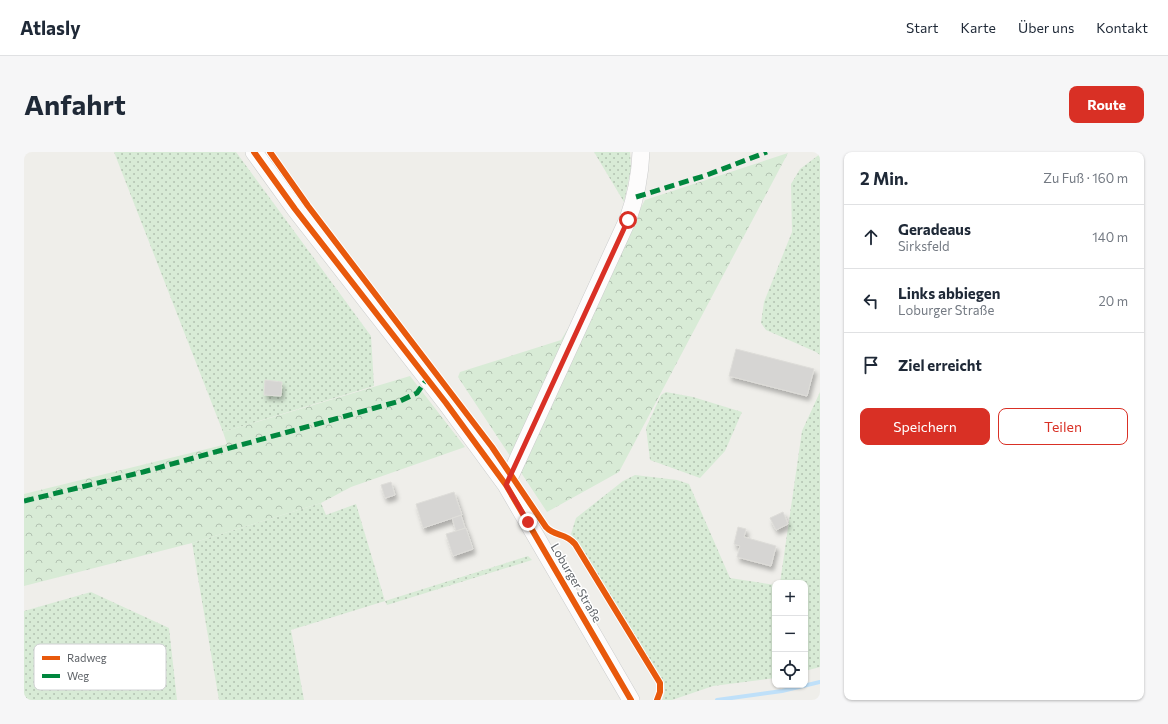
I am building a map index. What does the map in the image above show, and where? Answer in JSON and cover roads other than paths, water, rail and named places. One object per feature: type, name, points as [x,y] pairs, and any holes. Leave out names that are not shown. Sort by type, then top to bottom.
[{"type":"street","name":"Loburger Straße","points":[[254,152],[295,209],[446,403],[506,485],[631,700]]},
{"type":"street","points":[[506,485],[628,220],[636,198],[640,173],[641,152]]},
{"type":"waterway","points":[[717,700],[782,691],[820,682]]}]
